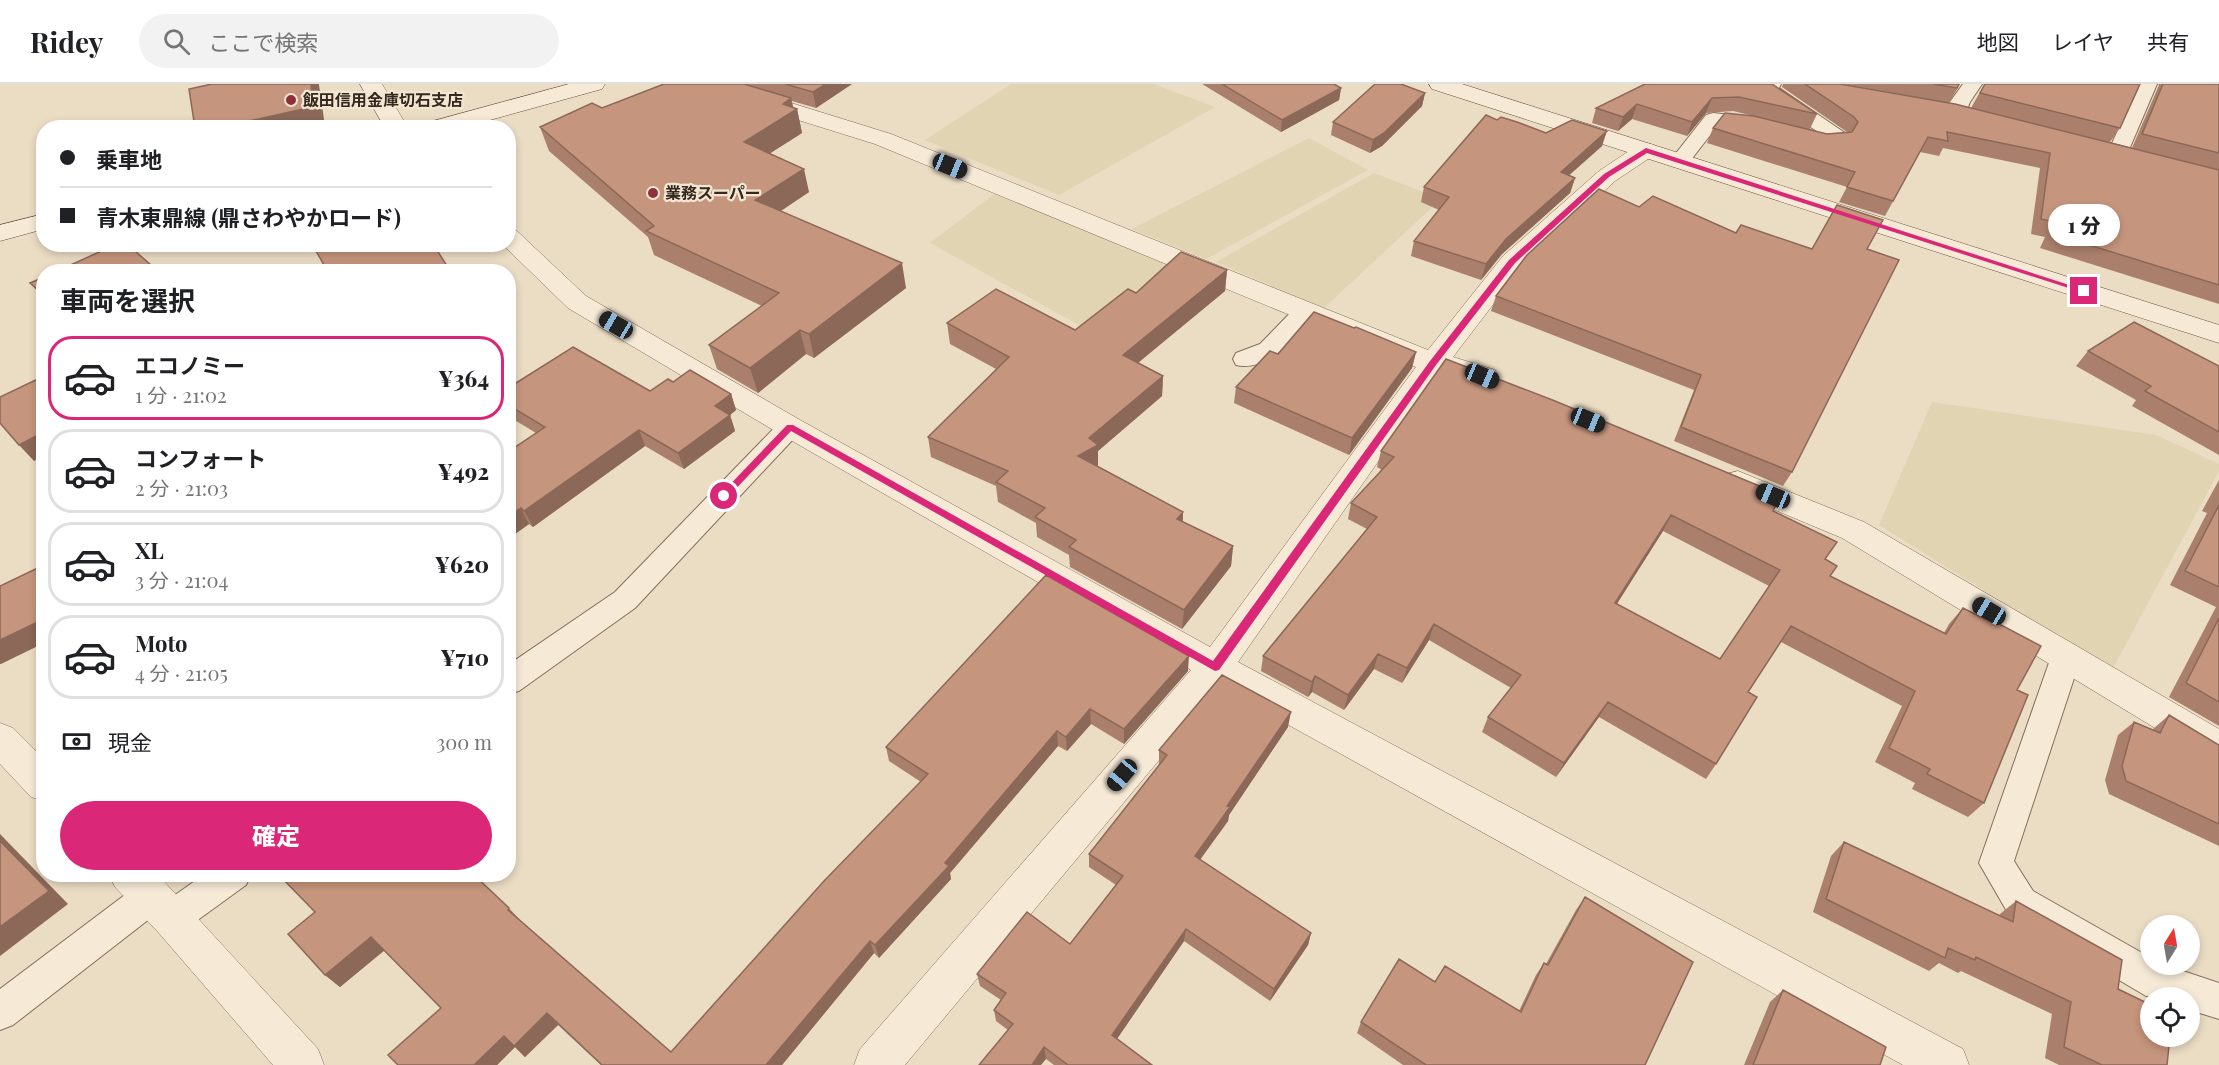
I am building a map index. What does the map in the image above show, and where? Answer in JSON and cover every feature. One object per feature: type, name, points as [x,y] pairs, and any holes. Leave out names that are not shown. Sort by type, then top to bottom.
[{"type":"street","points":[[371,84],[392,120]]},
{"type":"street","points":[[463,120],[594,84]]},
{"type":"street","points":[[707,84],[883,139],[1433,363],[1460,367],[1514,389]]},
{"type":"street","points":[[1440,84],[2219,334]]},
{"type":"street","points":[[876,1065],[1215,667],[1433,363],[1512,262],[1607,176],[1646,150]]},
{"type":"street","points":[[0,233],[36,223]]},
{"type":"street","points":[[516,244],[577,302],[790,427],[1215,667],[1947,1065]]},
{"type":"street","points":[[1716,472],[1853,530],[2219,748]]},
{"type":"street","points":[[0,739],[36,776]]},
{"type":"street","points":[[150,896],[302,1065]]},
{"type":"lane","points":[[1957,112],[1960,102],[1973,84]]},
{"type":"lane","points":[[2118,152],[2148,84]]},
{"type":"lane","points":[[1680,161],[1713,119],[1748,122],[1820,140],[1836,141],[1838,137],[1766,85]]},
{"type":"lane","points":[[2095,146],[2140,158]]},
{"type":"lane","points":[[1245,359],[1269,350],[1305,311]]},
{"type":"lane","points":[[516,676],[625,600],[790,427]]},
{"type":"lane","points":[[2066,657],[1996,863],[2021,903],[2159,983],[2219,1001]]},
{"type":"lane","points":[[0,1012],[150,896],[203,882]]},
{"type":"shaded area","points":[[1011,84],[1154,84],[1215,107],[1059,195],[925,140]]},
{"type":"shaded area","points":[[1309,138],[1368,170],[1206,259],[1132,229]]},
{"type":"shaded area","points":[[1374,173],[1441,199],[1324,308],[1216,262]]},
{"type":"shaded area","points":[[998,191],[1186,267],[1088,330],[930,243]]},
{"type":"shaded area","points":[[1932,402],[2156,435],[2219,464],[2219,471],[2112,670],[1879,525]]},
{"type":"building","points":[[212,84],[311,84],[313,105],[254,120],[194,120],[189,89]]},
{"type":"building","points":[[664,84],[744,84],[791,98],[783,104],[797,109],[744,142],[804,169],[755,200],[902,263],[809,334],[800,330],[750,368],[709,345],[779,293],[646,231],[654,226],[540,127],[592,103],[602,108]]},
{"type":"building","points":[[785,84],[826,84],[813,92]]},
{"type":"building","points":[[1222,84],[1334,84],[1341,88],[1282,120]]},
{"type":"building","points":[[1375,84],[1401,84],[1425,93],[1384,133],[1373,140],[1333,122]]},
{"type":"building","points":[[1645,84],[1772,84],[1817,114],[1739,97],[1712,98],[1692,122],[1637,104],[1623,117],[1596,108]]},
{"type":"building","points":[[1805,84],[1840,84],[1955,104],[2219,170],[2219,285],[2050,233],[2055,222],[2041,219],[2050,153],[1947,132],[1948,141],[1928,137],[1893,201],[1847,187],[1855,172],[1713,128],[1725,113],[1754,116],[1827,134],[1852,132],[1858,122],[1854,117]]},
{"type":"building","points":[[1933,84],[1959,84],[1957,88]]},
{"type":"building","points":[[1985,84],[2140,84],[2120,128],[1980,93]]},
{"type":"building","points":[[2163,84],[2219,84],[2219,153],[2142,134]]},
{"type":"building","points":[[1486,115],[1497,120],[1501,117],[1546,133],[1572,120],[1607,131],[1561,172],[1575,178],[1506,239],[1486,264],[1414,241],[1449,197],[1424,187]]},
{"type":"building","points":[[1599,189],[1639,207],[1653,196],[1736,233],[1741,225],[1812,249],[1837,205],[1883,220],[1867,249],[1899,260],[1792,472],[1681,427],[1701,375],[1496,296],[1527,255]]},
{"type":"building","points":[[99,252],[136,252],[150,264],[73,264]]},
{"type":"building","points":[[317,252],[438,252],[446,264],[323,264]]},
{"type":"building","points":[[1181,252],[1227,270],[1123,355],[1163,376],[1089,438],[1098,445],[1078,456],[1183,512],[1177,519],[1233,546],[1184,610],[1069,547],[1076,540],[1035,517],[1045,508],[996,482],[1008,471],[928,437],[1009,357],[947,323],[996,289],[1075,330],[1128,289],[1136,293]]},
{"type":"building","points":[[36,280],[36,288],[30,283]]},
{"type":"building","points":[[1314,312],[1416,352],[1352,438],[1236,387],[1270,351],[1278,354]]},
{"type":"building","points":[[2134,322],[2219,366],[2219,432],[2145,391],[2151,386],[2088,351]]},
{"type":"building","points":[[573,347],[650,391],[668,379],[673,382],[690,370],[731,394],[715,406],[730,415],[678,453],[639,430],[524,511],[521,508],[516,511],[516,447],[545,427],[516,410],[516,383]]},
{"type":"building","points":[[1446,359],[1555,401],[1781,495],[1773,511],[1837,542],[1825,559],[1837,566],[1830,576],[1946,634],[1963,608],[1985,619],[1986,617],[2041,646],[2017,690],[2028,695],[1984,803],[1927,774],[1930,769],[1889,748],[1915,691],[1791,626],[1748,692],[1757,697],[1716,764],[1608,702],[1564,763],[1488,717],[1521,675],[1434,624],[1407,668],[1378,654],[1348,695],[1315,676],[1312,682],[1263,656],[1377,517],[1351,503],[1394,457],[1381,451]],"holes":[[[1671,515],[1780,570],[1720,659],[1615,603]]]},
{"type":"building","points":[[36,380],[36,436],[19,445],[0,423],[0,397]]},
{"type":"building","points":[[2219,505],[2219,587],[2185,571]]},
{"type":"building","points":[[36,569],[36,623],[0,640],[0,586]]},
{"type":"building","points":[[1046,575],[1189,656],[1124,729],[1090,709],[1066,737],[1057,731],[945,863],[949,866],[875,945],[870,941],[766,1065],[602,1065],[547,1013],[514,1046],[504,1036],[474,1065],[398,1065],[388,1055],[441,1008],[371,937],[325,975],[288,934],[315,912],[286,882],[481,882],[509,908],[508,910],[671,1052],[824,881],[928,774],[886,747]]},
{"type":"building","points":[[2219,618],[2219,702],[2186,683]]},
{"type":"building","points":[[1222,675],[1291,712],[1227,806],[1230,807],[1195,856],[1311,933],[1274,989],[1186,929],[1112,1035],[1152,1065],[1068,1065],[1044,1047],[1032,1065],[979,1065],[1013,1024],[994,1010],[1006,993],[977,974],[1027,912],[1070,944],[1123,876],[1089,854],[1167,755],[1159,750]]},
{"type":"building","points":[[2169,715],[2219,745],[2219,824],[2126,781],[2122,766],[2134,722],[2160,733]]},
{"type":"building","points":[[0,841],[36,878],[36,882],[40,882],[49,891],[0,927]]},
{"type":"building","points":[[1844,842],[2013,922],[2016,901],[2122,960],[2118,989],[2140,1000],[2140,1047],[2169,1047],[2167,1065],[2102,1065],[2064,1047],[2071,1002],[1976,957],[1975,960],[1948,948],[1945,958],[1826,899]]},
{"type":"building","points":[[1585,897],[1693,962],[1645,1065],[1426,1065],[1361,1022],[1399,959],[1435,982],[1445,966],[1521,1012],[1544,963],[1548,965]]},
{"type":"building","points":[[1783,990],[1886,1047],[1880,1065],[1753,1065]]},
{"type":"place","name":"飯田信用金庫切石支店","points":[[291,100]]},
{"type":"place","name":"業務スーパー","points":[[653,193]]},
{"type":"route","points":[[724,496],[790,427],[1215,667],[1433,363],[1512,262],[1607,176],[1646,150],[2084,291]]}]
